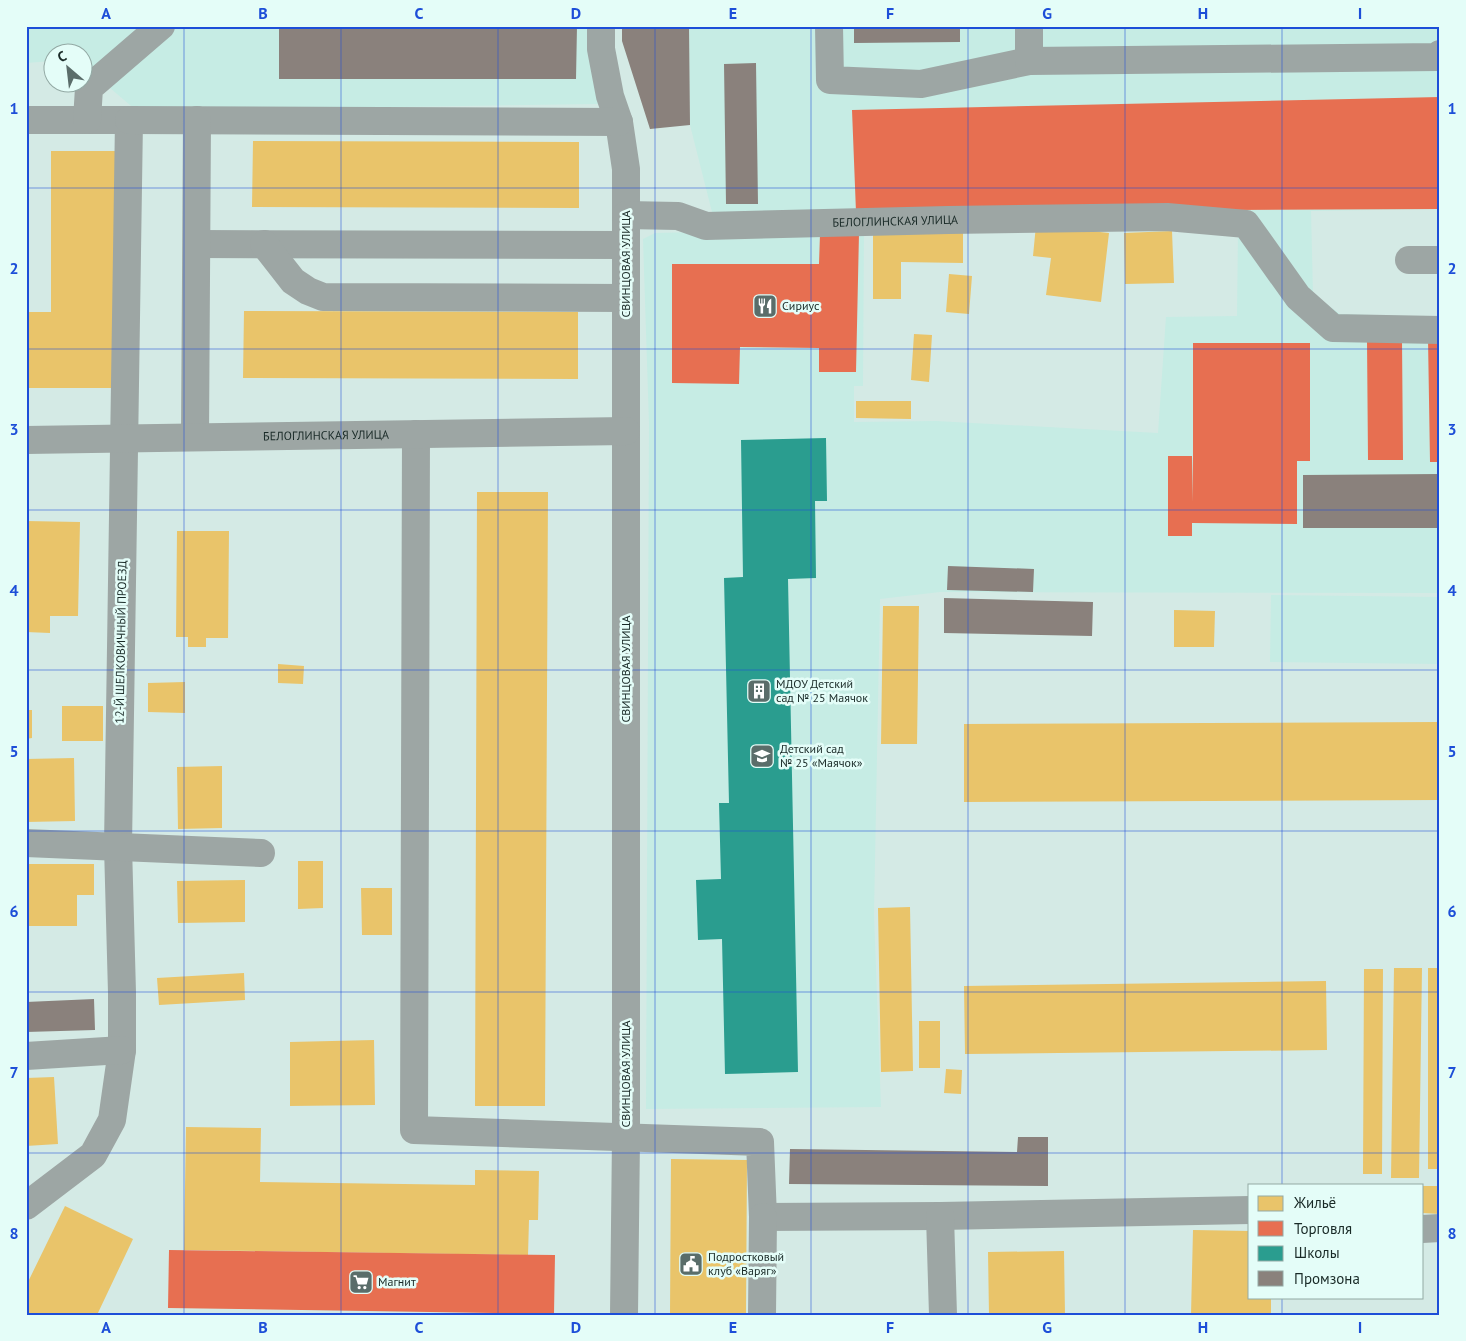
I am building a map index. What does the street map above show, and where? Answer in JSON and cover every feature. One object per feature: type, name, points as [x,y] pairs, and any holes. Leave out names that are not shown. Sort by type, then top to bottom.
[{"type":"street","points":[[86,120],[89,88],[161,26]]},
{"type":"street","name":"СВИНЦОВАЯ УЛИЦА","points":[[601,26],[601,49],[610,96],[619,122],[626,169],[626,1137],[624,1315]]},
{"type":"street","points":[[829,26],[830,80],[921,84],[1029,61],[1438,56],[1440,54]]},
{"type":"street","points":[[1029,26],[1029,61]]},
{"type":"street","points":[[26,120],[619,122]]},
{"type":"street","name":"12-Й ШЕЛКОВИЧНЫЙ ПРОЕЗД","points":[[26,1206],[93,1155],[112,1120],[122,1050],[118,846],[129,120]]},
{"type":"street","points":[[195,437],[197,120]]},
{"type":"street","name":"БЕЛОГЛИНСКАЯ УЛИЦА","points":[[626,215],[678,216],[706,226],[1167,217],[1246,224],[1298,297],[1333,328],[1440,330]]},
{"type":"street","points":[[196,244],[626,245]]},
{"type":"street","points":[[264,244],[293,281],[308,291],[323,297],[626,298]]},
{"type":"street","points":[[1409,260],[1440,260]]},
{"type":"street","name":"БЕЛОГЛИНСКАЯ УЛИЦА","points":[[26,440],[626,431]]},
{"type":"street","points":[[416,434],[414,1130],[760,1142],[763,1217],[762,1315]]},
{"type":"street","points":[[26,843],[261,853]]},
{"type":"street","points":[[26,1056],[122,1050]]},
{"type":"street","points":[[763,1217],[940,1216],[1248,1210]]},
{"type":"street","points":[[940,1216],[943,1315]]},
{"type":"street","points":[[1424,1229],[1440,1228]]},
{"type":"shaded area","points":[[26,26],[590,26],[590,51],[598,104],[137,111],[92,73],[92,42],[42,42],[42,62],[26,63]]},
{"type":"shaded area","points":[[689,26],[1440,26],[1440,209],[1311,211],[1313,294],[1340,314],[1440,317],[1440,593],[940,592],[880,599],[874,914],[881,1107],[646,1109],[649,424],[643,239],[655,233],[864,228],[863,386],[854,386],[854,422],[936,421],[1158,433],[1166,317],[1237,316],[1238,230],[713,216],[690,125]]},
{"type":"shaded area","points":[[1271,595],[1440,597],[1440,664],[1270,662]]},
{"type":"building: Жильё","points":[[253,141],[579,142],[579,208],[252,207]]},
{"type":"building: Жильё","points":[[51,151],[117,151],[117,388],[26,388],[26,312],[51,312]]},
{"type":"building: Жильё","points":[[1036,225],[1109,233],[1101,302],[1046,295],[1051,258],[1033,256]]},
{"type":"building: Жильё","points":[[1172,231],[1174,283],[1125,284],[1124,233]]},
{"type":"building: Жильё","points":[[873,233],[963,233],[963,263],[901,262],[901,299],[873,299]]},
{"type":"building: Жильё","points":[[949,274],[972,276],[969,314],[946,312]]},
{"type":"building: Жильё","points":[[244,311],[578,312],[578,379],[243,378]]},
{"type":"building: Жильё","points":[[914,334],[932,335],[929,382],[911,380]]},
{"type":"building: Жильё","points":[[856,401],[911,401],[911,419],[856,418]]},
{"type":"building: Жильё","points":[[477,492],[548,492],[545,1106],[475,1106]]},
{"type":"building: Жильё","points":[[26,521],[80,522],[78,616],[50,616],[50,633],[26,632]]},
{"type":"building: Жильё","points":[[177,531],[229,531],[228,638],[206,638],[206,647],[188,647],[188,637],[176,637]]},
{"type":"building: Жильё","points":[[883,606],[919,606],[917,744],[881,744]]},
{"type":"building: Жильё","points":[[1174,610],[1215,611],[1214,647],[1174,647]]},
{"type":"building: Жильё","points":[[278,664],[304,666],[303,684],[278,683]]},
{"type":"building: Жильё","points":[[185,682],[185,713],[148,712],[148,683]]},
{"type":"building: Жильё","points":[[62,706],[103,706],[103,741],[62,741]]},
{"type":"building: Жильё","points":[[26,710],[32,710],[32,738],[26,739]]},
{"type":"building: Жильё","points":[[1440,722],[1440,800],[964,802],[964,724]]},
{"type":"building: Жильё","points":[[74,758],[75,821],[26,822],[26,759]]},
{"type":"building: Жильё","points":[[222,766],[222,828],[178,829],[177,767]]},
{"type":"building: Жильё","points":[[298,861],[323,861],[323,908],[298,909]]},
{"type":"building: Жильё","points":[[26,864],[94,864],[94,895],[77,895],[77,926],[26,926]]},
{"type":"building: Жильё","points":[[245,880],[245,922],[178,923],[177,881]]},
{"type":"building: Жильё","points":[[361,888],[392,888],[392,935],[362,935]]},
{"type":"building: Жильё","points":[[910,907],[913,1071],[881,1072],[878,908]]},
{"type":"building: Жильё","points":[[1394,968],[1422,968],[1419,1178],[1391,1178]]},
{"type":"building: Жильё","points":[[1428,968],[1440,968],[1440,1169],[1428,1169]]},
{"type":"building: Жильё","points":[[1364,969],[1383,969],[1382,1174],[1363,1174]]},
{"type":"building: Жильё","points":[[244,973],[245,1000],[159,1005],[157,978]]},
{"type":"building: Жильё","points":[[1326,981],[1327,1050],[965,1054],[964,986]]},
{"type":"building: Жильё","points":[[919,1021],[940,1021],[940,1068],[919,1068]]},
{"type":"building: Жильё","points":[[374,1040],[375,1105],[290,1106],[290,1042]]},
{"type":"building: Жильё","points":[[946,1069],[962,1070],[961,1094],[944,1093]]},
{"type":"building: Жильё","points":[[54,1077],[58,1144],[26,1146],[26,1078]]},
{"type":"building: Жильё","points":[[186,1127],[261,1128],[260,1182],[475,1185],[475,1170],[539,1171],[538,1220],[529,1220],[528,1255],[184,1250]]},
{"type":"building: Жильё","points":[[671,1159],[747,1160],[746,1315],[670,1315]]},
{"type":"building: Жильё","points":[[1424,1186],[1440,1186],[1440,1214],[1424,1213]]},
{"type":"building: Жильё","points":[[65,1206],[133,1239],[97,1315],[26,1315],[26,1286]]},
{"type":"building: Жильё","points":[[1193,1230],[1248,1231],[1248,1298],[1271,1298],[1271,1315],[1191,1315]]},
{"type":"building: Жильё","points":[[1064,1251],[1065,1315],[989,1315],[988,1252]]},
{"type":"building: Торговля","points":[[1440,97],[1440,209],[856,212],[852,110]]},
{"type":"building: Торговля","name":"Сириус","points":[[859,233],[856,372],[819,372],[819,348],[740,347],[739,384],[672,383],[672,264],[819,264],[820,234]]},
{"type":"building: Торговля","points":[[1428,338],[1440,338],[1440,462],[1430,462]]},
{"type":"building: Торговля","points":[[1367,340],[1402,340],[1403,460],[1368,460]]},
{"type":"building: Торговля","points":[[1193,343],[1310,343],[1310,461],[1297,461],[1297,524],[1192,523],[1192,536],[1168,536],[1168,456],[1192,456],[1193,502]]},
{"type":"building: Торговля","name":"Магнит","points":[[169,1250],[555,1255],[554,1314],[168,1308]]},
{"type":"building: Школы","name":"МДОУ Детский сад № 25 Маячок","points":[[826,438],[827,501],[815,501],[816,578],[788,579],[798,1072],[725,1074],[722,939],[698,940],[696,880],[721,879],[719,803],[729,803],[724,578],[743,577],[741,440]]},
{"type":"building: Промзона","points":[[279,26],[577,26],[576,79],[279,79]]},
{"type":"building: Промзона","points":[[622,26],[689,26],[690,125],[650,129],[622,41]]},
{"type":"building: Промзона","points":[[854,26],[960,26],[960,42],[854,43]]},
{"type":"building: Промзона","points":[[756,63],[758,204],[726,204],[724,64]]},
{"type":"building: Промзона","points":[[1440,474],[1440,528],[1303,528],[1303,475]]},
{"type":"building: Промзона","points":[[948,566],[1034,569],[1033,592],[947,590]]},
{"type":"building: Промзона","points":[[944,598],[1093,602],[1092,636],[944,633]]},
{"type":"building: Промзона","points":[[94,999],[95,1030],[26,1032],[26,1002]]},
{"type":"building: Промзона","points":[[1018,1137],[1048,1137],[1048,1186],[789,1184],[790,1149],[1017,1152]]},
{"type":"place","name":"Сириус","points":[[765,306]]},
{"type":"place","name":"МДОУ Детский сад № 25 Маячок","points":[[759,691]]},
{"type":"place","name":"Детский сад № 25 «Маячок»","points":[[762,756]]},
{"type":"place","name":"Подростковый клуб «Варяг»","points":[[691,1264]]},
{"type":"place","name":"Магнит","points":[[361,1282]]}]
